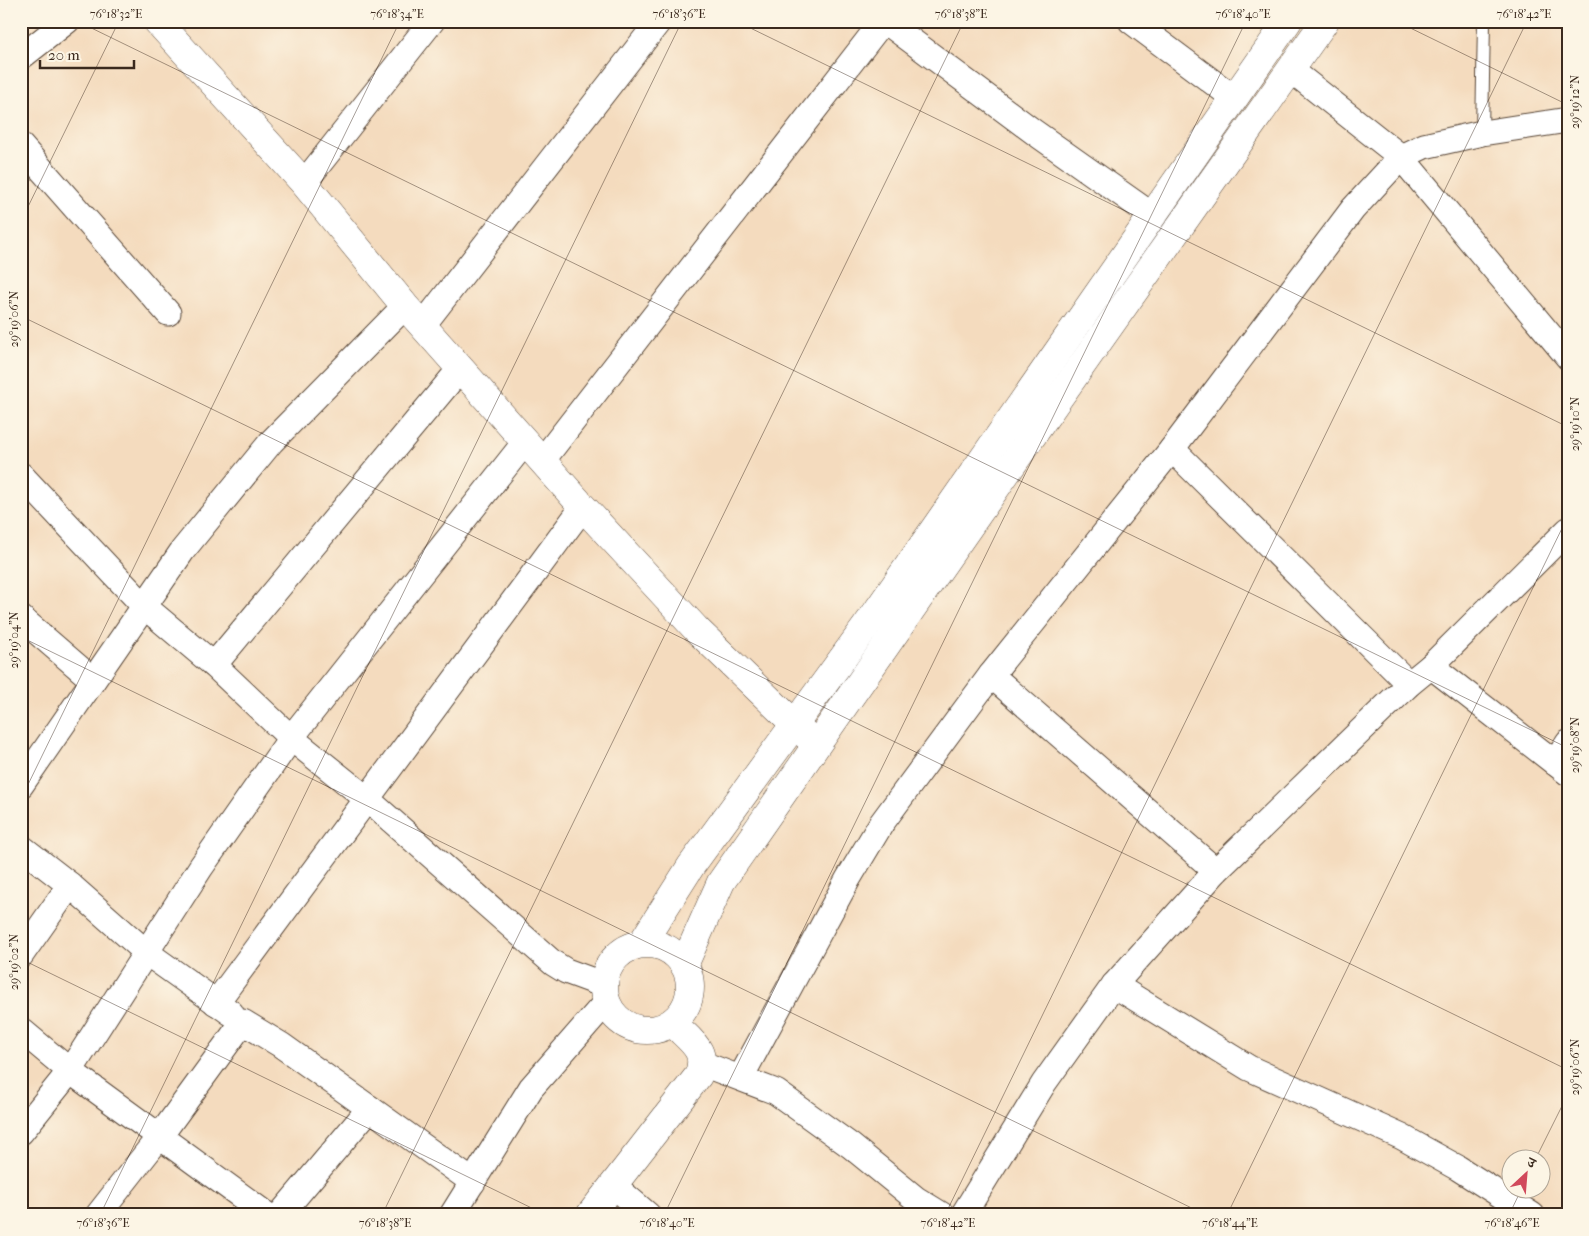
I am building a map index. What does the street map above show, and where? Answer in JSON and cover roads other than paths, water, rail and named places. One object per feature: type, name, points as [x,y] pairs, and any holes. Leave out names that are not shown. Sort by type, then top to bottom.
[{"type":"main road","points":[[157,21],[304,183],[414,316],[582,507],[697,630],[816,745]]},
{"type":"main road","points":[[642,943],[691,866],[875,614],[1288,21]]},
{"type":"main road","points":[[685,963],[721,882],[1325,21]]},
{"type":"main road","points":[[642,943],[658,944],[671,950],[685,963],[692,989],[685,1011],[673,1023],[654,1031],[641,1030],[618,1019],[611,1013],[606,993],[604,978],[611,962],[624,950],[642,943]]},
{"type":"main road","points":[[590,1215],[698,1076],[703,1064],[700,1052],[673,1023]]},
{"type":"street","points":[[21,57],[67,21]]},
{"type":"street","points":[[304,183],[432,21]]},
{"type":"street","points":[[21,785],[183,550],[270,442],[414,316],[659,21]]},
{"type":"street","points":[[21,1132],[70,1071],[201,867],[291,738],[534,451],[884,21],[1034,132],[1153,216]]},
{"type":"street","points":[[1131,21],[1234,98]]},
{"type":"street","points":[[1291,70],[1401,157],[1568,357]]},
{"type":"street","points":[[741,1077],[848,879],[881,824],[991,675],[1172,449],[1353,209],[1401,157],[1424,146],[1482,133],[1568,120]]},
{"type":"street","points":[[21,146],[168,313]]},
{"type":"street","points":[[214,665],[460,369]]},
{"type":"street","points":[[1172,449],[1409,684]]},
{"type":"street","points":[[21,475],[145,607],[214,665],[291,738],[366,798],[553,963],[606,993],[531,1088],[452,1215]]},
{"type":"street","points":[[216,1003],[582,507]]},
{"type":"street","points":[[963,1215],[1044,1084],[1114,985],[1216,872],[1409,684],[1431,666],[1568,530]]},
{"type":"street","points":[[21,618],[93,680]]},
{"type":"street","points":[[1431,666],[1564,760]]},
{"type":"street","points":[[991,675],[1216,872]]},
{"type":"street","points":[[21,847],[70,885],[147,953],[243,1022],[281,1045],[473,1182]]},
{"type":"street","points":[[21,955],[70,885]]},
{"type":"street","points":[[1114,985],[1248,1068],[1402,1137],[1458,1168],[1532,1215]]},
{"type":"street","points":[[98,1215],[160,1136],[243,1022]]},
{"type":"street","points":[[21,1030],[70,1071],[267,1215]]},
{"type":"street","points":[[703,1064],[776,1092],[813,1117],[917,1207],[942,1215]]},
{"type":"street","points":[[280,1215],[370,1108]]},
{"type":"street","points":[[612,1185],[648,1215]]},
{"type":"lane","points":[[1482,133],[1484,21]]}]
